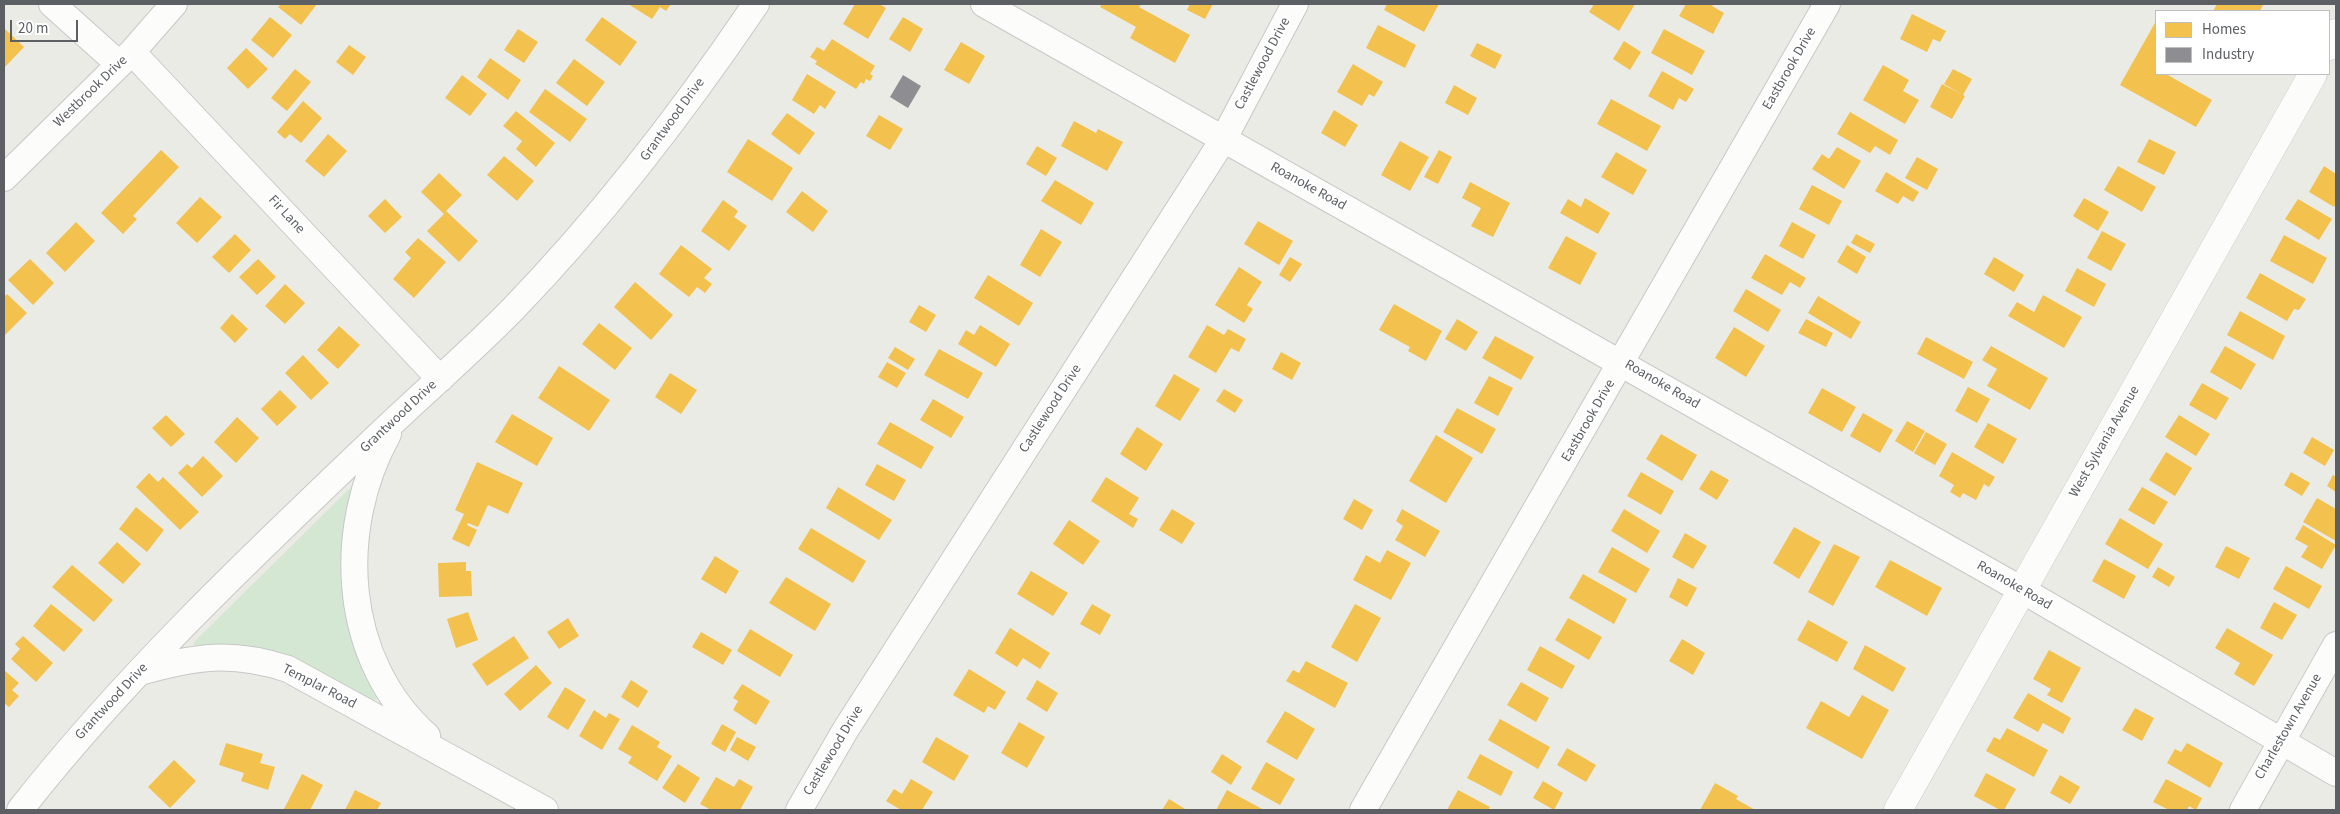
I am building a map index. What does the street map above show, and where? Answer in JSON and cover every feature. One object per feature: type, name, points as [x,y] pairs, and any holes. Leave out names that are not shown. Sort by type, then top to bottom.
[{"type":"main road","points":[[2330,44],[2336,33]]},
{"type":"main road","name":"West Sylvania Avenue","points":[[1898,810],[2312,75]]},
{"type":"street","name":"Fir Lane","points":[[52,4],[125,58],[440,379]]},
{"type":"street","name":"Westbrook Drive","points":[[4,178],[125,58],[174,4]]},
{"type":"street","name":"Grantwood Drive","points":[[20,810],[80,736],[260,550],[512,310],[596,218],[678,116],[756,4]]},
{"type":"street","name":"Roanoke Road","points":[[984,4],[2022,590],[2336,773]]},
{"type":"street","name":"Castlewood Drive","points":[[799,810],[846,729],[1223,140],[1295,4]]},
{"type":"street","name":"Eastbrook Drive","points":[[1363,810],[1827,4]]},
{"type":"street","name":"Templar Road","points":[[397,419],[368,476],[353,554],[355,593],[363,632],[381,677],[392,696],[419,729],[456,760]]},
{"type":"street","name":"Charlestown Avenue","points":[[2243,810],[2336,645]]},
{"type":"street","name":"Templar Road","points":[[140,672],[199,657],[237,658],[269,663],[300,675],[545,810]]},
{"type":"green space","points":[[357,488],[380,695],[372,702],[198,651],[193,643],[349,489]]},
{"type":"building: Homes","points":[[281,4],[317,4],[301,25],[278,7]]},
{"type":"building: Homes","points":[[628,4],[671,4],[666,11],[660,7],[652,19]]},
{"type":"building: Homes","points":[[855,4],[879,4],[886,8],[868,39],[843,24]]},
{"type":"building: Homes","points":[[1102,4],[1141,4],[1139,7],[1190,35],[1175,63],[1130,38],[1136,27],[1100,7]]},
{"type":"building: Homes","points":[[1190,4],[1213,4],[1205,19],[1187,10]]},
{"type":"building: Homes","points":[[1387,4],[1439,4],[1424,32],[1384,10]]},
{"type":"building: Homes","points":[[1594,4],[1635,4],[1619,31],[1589,12]]},
{"type":"building: Homes","points":[[1686,4],[1714,4],[1712,6],[1724,13],[1713,34],[1679,16]]},
{"type":"building: Homes","points":[[2217,4],[2263,5],[2260,10],[2214,10]]},
{"type":"building: Homes","points":[[1912,14],[1946,31],[1940,42],[1933,39],[1927,52],[1900,39]]},
{"type":"building: Homes","points":[[270,17],[292,35],[273,58],[251,40]]},
{"type":"building: Homes","points":[[602,17],[637,42],[620,66],[585,40]]},
{"type":"building: Homes","points":[[903,17],[923,29],[910,52],[889,39]]},
{"type":"building: Homes","points":[[2155,23],[2155,75],[2168,75],[2212,100],[2196,127],[2120,85]]},
{"type":"building: Homes","points":[[1378,25],[1416,45],[1405,68],[1366,48]]},
{"type":"building: Homes","points":[[4,28],[24,47],[4,68]]},
{"type":"building: Homes","points":[[518,29],[538,42],[524,63],[504,50]]},
{"type":"building: Homes","points":[[1664,29],[1705,51],[1692,75],[1651,53]]},
{"type":"building: Homes","points":[[832,39],[875,66],[870,74],[873,76],[870,81],[866,79],[864,84],[861,82],[856,89],[815,64],[817,61],[810,57],[817,47],[824,51]]},
{"type":"building: Homes","points":[[1624,41],[1641,52],[1630,70],[1613,59]]},
{"type":"building: Homes","points":[[961,42],[985,56],[969,84],[944,70]]},
{"type":"building: Homes","points":[[1477,43],[1502,55],[1495,69],[1470,56]]},
{"type":"building: Homes","points":[[349,45],[366,57],[353,75],[336,62]]},
{"type":"building: Homes","points":[[246,48],[268,69],[248,89],[227,68]]},
{"type":"building: Homes","points":[[490,58],[521,80],[508,100],[477,77]]},
{"type":"building: Homes","points":[[574,59],[605,82],[587,106],[556,83]]},
{"type":"building: Homes","points":[[1353,64],[1383,82],[1374,97],[1369,94],[1362,106],[1337,92]]},
{"type":"building: Homes","points":[[1883,65],[1909,80],[1903,91],[1919,100],[1905,124],[1863,100]]},
{"type":"building: Homes","points":[[295,69],[311,82],[287,111],[271,98]]},
{"type":"building: Homes","points":[[1953,69],[1972,79],[1963,95],[1944,84]]},
{"type":"building: Homes","points":[[1662,71],[1694,89],[1686,102],[1679,98],[1673,110],[1648,96]]},
{"type":"building: Homes","points":[[807,74],[836,92],[825,109],[820,105],[814,114],[792,100]]},
{"type":"building: Homes","points":[[462,75],[487,94],[470,116],[445,98]]},
{"type":"building: Homes","points":[[1942,84],[1965,96],[1952,119],[1930,107]]},
{"type":"building: Homes","points":[[1454,85],[1477,98],[1468,115],[1445,103]]},
{"type":"building: Homes","points":[[545,89],[587,119],[570,142],[529,112]]},
{"type":"building: Homes","points":[[1611,99],[1661,126],[1647,151],[1597,124]]},
{"type":"building: Homes","points":[[303,101],[322,118],[301,143],[290,134],[285,139],[277,132]]},
{"type":"building: Homes","points":[[1334,110],[1358,125],[1345,147],[1321,133]]},
{"type":"building: Homes","points":[[516,111],[555,143],[536,167],[516,149],[522,141],[503,126]]},
{"type":"building: Homes","points":[[1850,112],[1898,140],[1890,155],[1875,146],[1870,153],[1837,134]]},
{"type":"building: Homes","points":[[787,113],[815,133],[799,155],[771,134]]},
{"type":"building: Homes","points":[[879,115],[903,129],[890,150],[866,136]]},
{"type":"building: Homes","points":[[1074,121],[1096,133],[1098,129],[1123,142],[1107,171],[1061,146]]},
{"type":"building: Homes","points":[[328,134],[347,151],[324,177],[305,161]]},
{"type":"building: Homes","points":[[748,139],[793,168],[772,201],[727,172]]},
{"type":"building: Homes","points":[[2149,139],[2176,152],[2164,175],[2137,162]]},
{"type":"building: Homes","points":[[1400,141],[1429,157],[1410,191],[1381,175]]},
{"type":"building: Homes","points":[[1037,146],[1057,158],[1046,176],[1026,164]]},
{"type":"building: Homes","points":[[1837,147],[1861,161],[1844,189],[1812,169],[1822,154],[1829,159]]},
{"type":"building: Homes","points":[[161,150],[179,167],[133,216],[137,219],[123,234],[101,213]]},
{"type":"building: Homes","points":[[1439,150],[1452,157],[1438,184],[1424,177]]},
{"type":"building: Homes","points":[[1616,152],[1647,170],[1633,195],[1601,177]]},
{"type":"building: Homes","points":[[504,156],[534,181],[517,201],[487,175]]},
{"type":"building: Homes","points":[[1917,157],[1938,169],[1927,190],[1905,178]]},
{"type":"building: Homes","points":[[2118,166],[2156,187],[2142,212],[2104,190]]},
{"type":"building: Homes","points":[[2324,166],[2336,174],[2336,203],[2334,207],[2309,192]]},
{"type":"building: Homes","points":[[1886,172],[1919,192],[1913,202],[1903,196],[1898,204],[1875,191]]},
{"type":"building: Homes","points":[[439,173],[462,195],[446,211],[478,241],[459,262],[427,231],[444,214],[421,192]]},
{"type":"building: Homes","points":[[1055,180],[1094,203],[1081,225],[1041,201]]},
{"type":"building: Homes","points":[[1470,182],[1510,203],[1493,237],[1471,226],[1481,208],[1462,198]]},
{"type":"building: Homes","points":[[1812,185],[1842,201],[1829,225],[1799,209]]},
{"type":"building: Homes","points":[[802,191],[828,211],[813,232],[786,212]]},
{"type":"building: Homes","points":[[200,197],[222,217],[197,243],[176,223]]},
{"type":"building: Homes","points":[[1585,198],[1610,213],[1598,234],[1560,213],[1568,199],[1581,207]]},
{"type":"building: Homes","points":[[2084,198],[2109,212],[2098,231],[2073,216]]},
{"type":"building: Homes","points":[[385,199],[402,217],[385,233],[368,216]]},
{"type":"building: Homes","points":[[2298,199],[2332,219],[2319,240],[2285,219]]},
{"type":"building: Homes","points":[[723,200],[738,211],[734,217],[747,226],[729,251],[701,231]]},
{"type":"building: Homes","points":[[1258,221],[1293,241],[1279,265],[1244,244]]},
{"type":"building: Homes","points":[[76,222],[95,241],[65,272],[46,253]]},
{"type":"building: Homes","points":[[1792,222],[1816,235],[1803,259],[1779,246]]},
{"type":"building: Homes","points":[[1041,229],[1062,242],[1040,277],[1020,265]]},
{"type":"building: Homes","points":[[2102,231],[2126,244],[2111,271],[2087,258]]},
{"type":"building: Homes","points":[[235,234],[251,250],[229,273],[212,257]]},
{"type":"building: Homes","points":[[1856,234],[1875,244],[1870,253],[1851,243]]},
{"type":"building: Homes","points":[[2284,235],[2327,258],[2313,284],[2270,261]]},
{"type":"building: Homes","points":[[1566,236],[1597,253],[1580,285],[1548,268]]},
{"type":"building: Homes","points":[[418,238],[446,262],[414,298],[393,279],[411,258],[405,252]]},
{"type":"building: Homes","points":[[681,245],[712,269],[704,278],[712,284],[705,293],[697,287],[689,297],[659,274]]},
{"type":"building: Homes","points":[[1847,245],[1866,257],[1857,274],[1837,262]]},
{"type":"building: Homes","points":[[1765,254],[1806,278],[1800,288],[1790,282],[1782,295],[1751,278]]},
{"type":"building: Homes","points":[[1290,257],[1302,264],[1290,282],[1279,275]]},
{"type":"building: Homes","points":[[1994,257],[2024,275],[2014,292],[1984,274]]},
{"type":"building: Homes","points":[[30,259],[54,283],[33,305],[8,280]]},
{"type":"building: Homes","points":[[258,259],[276,277],[257,295],[239,277]]},
{"type":"building: Homes","points":[[1239,267],[1262,282],[1247,305],[1253,309],[1244,323],[1215,305]]},
{"type":"building: Homes","points":[[2077,268],[2106,284],[2094,307],[2065,291]]},
{"type":"building: Homes","points":[[2260,273],[2306,299],[2299,310],[2294,309],[2287,321],[2246,298]]},
{"type":"building: Homes","points":[[988,275],[1033,303],[1019,326],[974,298]]},
{"type":"building: Homes","points":[[635,282],[673,315],[651,340],[614,307]]},
{"type":"building: Homes","points":[[285,284],[305,303],[285,324],[265,306]]},
{"type":"building: Homes","points":[[1746,289],[1781,310],[1768,332],[1733,311]]},
{"type":"building: Homes","points":[[7,294],[27,313],[4,336],[4,297]]},
{"type":"building: Homes","points":[[2043,295],[2082,317],[2064,348],[2008,316],[2017,302],[2034,312]]},
{"type":"building: Homes","points":[[1818,296],[1861,322],[1851,339],[1808,313]]},
{"type":"building: Homes","points":[[1394,304],[1442,331],[1426,361],[1408,351],[1410,347],[1379,330]]},
{"type":"building: Homes","points":[[919,305],[936,315],[926,332],[909,322]]},
{"type":"building: Homes","points":[[2240,311],[2285,336],[2273,360],[2227,335]]},
{"type":"building: Homes","points":[[232,314],[248,329],[235,343],[220,328]]},
{"type":"building: Homes","points":[[1457,319],[1478,332],[1466,351],[1445,339]]},
{"type":"building: Homes","points":[[1806,319],[1833,333],[1826,347],[1798,333]]},
{"type":"building: Homes","points":[[599,323],[632,348],[615,370],[582,344]]},
{"type":"building: Homes","points":[[980,325],[1010,344],[996,367],[958,344],[966,330],[974,335]]},
{"type":"building: Homes","points":[[1207,325],[1224,335],[1228,329],[1246,339],[1239,352],[1231,348],[1216,373],[1188,357]]},
{"type":"building: Homes","points":[[339,326],[360,345],[338,369],[317,350]]},
{"type":"building: Homes","points":[[1734,327],[1765,346],[1746,377],[1715,358]]},
{"type":"building: Homes","points":[[1495,336],[1534,357],[1521,380],[1482,358]]},
{"type":"building: Homes","points":[[1926,337],[1973,362],[1964,379],[1917,354]]},
{"type":"building: Homes","points":[[1991,346],[2048,378],[2030,410],[1987,386],[1997,369],[1982,360]]},
{"type":"building: Homes","points":[[2225,346],[2256,364],[2241,390],[2210,372]]},
{"type":"building: Homes","points":[[895,347],[915,359],[908,370],[888,358]]},
{"type":"building: Homes","points":[[939,349],[983,373],[968,399],[924,375]]},
{"type":"building: Homes","points":[[1281,352],[1301,363],[1292,380],[1272,369]]},
{"type":"building: Homes","points":[[303,355],[329,383],[311,400],[285,373]]},
{"type":"building: Homes","points":[[887,362],[906,373],[897,388],[878,377]]},
{"type":"building: Homes","points":[[559,366],[610,400],[589,431],[538,398]]},
{"type":"building: Homes","points":[[670,373],[697,390],[681,414],[655,397]]},
{"type":"building: Homes","points":[[1174,374],[1200,389],[1180,421],[1155,406]]},
{"type":"building: Homes","points":[[1489,376],[1513,388],[1498,416],[1474,403]]},
{"type":"building: Homes","points":[[2202,383],[2229,398],[2216,420],[2189,405]]},
{"type":"building: Homes","points":[[1968,387],[1990,399],[1977,423],[1955,411]]},
{"type":"building: Homes","points":[[1822,388],[1856,407],[1842,432],[1808,413]]},
{"type":"building: Homes","points":[[1224,389],[1243,400],[1235,413],[1216,401]]},
{"type":"building: Homes","points":[[280,390],[297,407],[277,426],[261,409]]},
{"type":"building: Homes","points":[[933,399],[964,417],[951,438],[920,420]]},
{"type":"building: Homes","points":[[1457,408],[1496,429],[1482,454],[1443,432]]},
{"type":"building: Homes","points":[[1863,413],[1893,430],[1880,453],[1850,436]]},
{"type":"building: Homes","points":[[512,414],[553,438],[537,466],[495,442]]},
{"type":"building: Homes","points":[[166,415],[185,434],[171,447],[152,428]]},
{"type":"building: Homes","points":[[2179,415],[2210,434],[2196,456],[2165,437]]},
{"type":"building: Homes","points":[[237,417],[259,438],[236,463],[214,442]]},
{"type":"building: Homes","points":[[1907,421],[1925,431],[1913,452],[1895,441]]},
{"type":"building: Homes","points":[[890,422],[934,447],[921,469],[877,444]]},
{"type":"building: Homes","points":[[1988,423],[2017,439],[2003,464],[1974,447]]},
{"type":"building: Homes","points":[[1137,427],[1163,444],[1146,471],[1120,454]]},
{"type":"building: Homes","points":[[1926,432],[1947,444],[1935,465],[1914,453]]},
{"type":"building: Homes","points":[[1661,434],[1697,455],[1682,481],[1646,459]]},
{"type":"building: Homes","points":[[1436,435],[1473,458],[1446,503],[1409,481]]},
{"type":"building: Homes","points":[[2312,437],[2334,450],[2325,466],[2303,453]]},
{"type":"building: Homes","points":[[1952,452],[1995,477],[1989,487],[1984,484],[1976,500],[1963,493],[1960,498],[1950,492],[1954,485],[1939,476]]},
{"type":"building: Homes","points":[[2166,452],[2192,468],[2175,496],[2149,480]]},
{"type":"building: Homes","points":[[203,456],[223,476],[202,497],[178,473],[187,464],[192,468]]},
{"type":"building: Homes","points":[[477,462],[523,483],[508,514],[488,505],[478,527],[468,523],[467,525],[477,530],[469,547],[452,539],[464,514],[455,510]]},
{"type":"building: Homes","points":[[877,464],[906,480],[894,501],[865,485]]},
{"type":"building: Homes","points":[[1711,470],[1729,480],[1717,500],[1699,489]]},
{"type":"building: Homes","points":[[1641,472],[1674,491],[1661,515],[1627,496]]},
{"type":"building: Homes","points":[[2291,472],[2310,483],[2302,496],[2284,485]]},
{"type":"building: Homes","points":[[149,473],[158,482],[163,477],[199,512],[180,530],[136,487]]},
{"type":"building: Homes","points":[[2333,475],[2336,477],[2336,492],[2327,486]]},
{"type":"building: Homes","points":[[1106,477],[1139,498],[1129,514],[1138,519],[1133,528],[1091,501]]},
{"type":"building: Homes","points":[[838,487],[892,520],[879,540],[826,508]]},
{"type":"building: Homes","points":[[2142,487],[2168,502],[2154,525],[2128,510]]},
{"type":"building: Homes","points":[[2317,498],[2336,509],[2336,541],[2303,522]]},
{"type":"building: Homes","points":[[1354,499],[1373,510],[1362,530],[1343,519]]},
{"type":"building: Homes","points":[[136,507],[164,530],[147,552],[119,529]]},
{"type":"building: Homes","points":[[1172,509],[1195,523],[1182,544],[1159,530]]},
{"type":"building: Homes","points":[[1402,509],[1440,531],[1425,557],[1395,540],[1403,526],[1396,521]]},
{"type":"building: Homes","points":[[1624,509],[1660,531],[1647,553],[1611,531]]},
{"type":"building: Homes","points":[[2120,518],[2163,544],[2148,569],[2105,544]]},
{"type":"building: Homes","points":[[1069,520],[1100,541],[1083,565],[1053,544]]},
{"type":"building: Homes","points":[[2303,525],[2336,545],[2322,569],[2301,557],[2308,546],[2295,539]]},
{"type":"building: Homes","points":[[1794,527],[1821,542],[1799,579],[1773,563]]},
{"type":"building: Homes","points":[[811,528],[866,561],[853,583],[798,549]]},
{"type":"building: Homes","points":[[1685,533],[1707,546],[1693,569],[1672,557]]},
{"type":"building: Homes","points":[[117,542],[141,564],[123,584],[98,563]]},
{"type":"building: Homes","points":[[1834,544],[1860,557],[1833,606],[1808,592]]},
{"type":"building: Homes","points":[[2226,546],[2250,558],[2239,579],[2215,567]]},
{"type":"building: Homes","points":[[1612,547],[1650,569],[1636,593],[1598,572]]},
{"type":"building: Homes","points":[[1387,550],[1411,563],[1391,600],[1353,580],[1366,555],[1380,563]]},
{"type":"building: Homes","points":[[715,556],[739,571],[726,594],[701,579]]},
{"type":"building: Homes","points":[[2104,559],[2136,576],[2124,599],[2092,581]]},
{"type":"building: Homes","points":[[1890,560],[1942,588],[1927,616],[1875,587]]},
{"type":"building: Homes","points":[[466,562],[466,571],[471,571],[472,596],[439,597],[438,563]]},
{"type":"building: Homes","points":[[72,565],[113,600],[94,622],[52,587]]},
{"type":"building: Homes","points":[[2286,566],[2322,586],[2309,609],[2273,589]]},
{"type":"building: Homes","points":[[2158,567],[2175,577],[2169,587],[2152,577]]},
{"type":"building: Homes","points":[[1031,571],[1068,593],[1053,616],[1017,594]]},
{"type":"building: Homes","points":[[1583,574],[1627,599],[1614,624],[1569,598]]},
{"type":"building: Homes","points":[[786,577],[831,604],[815,631],[769,603]]},
{"type":"building: Homes","points":[[1678,578],[1697,588],[1687,607],[1669,597]]},
{"type":"building: Homes","points":[[2274,602],[2297,615],[2282,640],[2260,628]]},
{"type":"building: Homes","points":[[51,604],[83,630],[64,652],[33,626]]},
{"type":"building: Homes","points":[[1092,604],[1111,615],[1100,635],[1080,624]]},
{"type":"building: Homes","points":[[1355,604],[1381,618],[1357,662],[1331,647]]},
{"type":"building: Homes","points":[[468,612],[478,640],[456,648],[447,619]]},
{"type":"building: Homes","points":[[568,618],[579,636],[559,649],[547,632]]},
{"type":"building: Homes","points":[[1568,618],[1602,637],[1589,660],[1555,640]]},
{"type":"building: Homes","points":[[1808,620],[1848,642],[1837,662],[1797,640]]},
{"type":"building: Homes","points":[[1010,628],[1050,653],[1040,669],[1023,658],[1017,667],[995,653]]},
{"type":"building: Homes","points":[[2227,628],[2273,655],[2254,686],[2234,674],[2240,663],[2215,648]]},
{"type":"building: Homes","points":[[750,629],[793,655],[780,677],[737,651]]},
{"type":"building: Homes","points":[[701,632],[732,650],[723,665],[692,647]]},
{"type":"building: Homes","points":[[23,636],[53,663],[36,682],[11,659],[20,649],[15,644]]},
{"type":"building: Homes","points":[[514,636],[529,658],[487,686],[472,664]]},
{"type":"building: Homes","points":[[1682,639],[1705,653],[1693,675],[1669,661]]},
{"type":"building: Homes","points":[[1865,645],[1906,668],[1893,692],[1853,669]]},
{"type":"building: Homes","points":[[1540,646],[1575,666],[1562,689],[1527,670]]},
{"type":"building: Homes","points":[[2049,650],[2081,668],[2062,703],[2047,695],[2051,689],[2033,679]]},
{"type":"building: Homes","points":[[1306,661],[1348,683],[1335,708],[1286,681],[1293,670],[1299,673]]},
{"type":"building: Homes","points":[[536,665],[552,683],[520,711],[504,694]]},
{"type":"building: Homes","points":[[969,669],[1006,692],[995,710],[988,706],[984,713],[953,695]]},
{"type":"building: Homes","points":[[4,670],[19,683],[12,690],[19,696],[9,707],[4,703]]},
{"type":"building: Homes","points":[[631,680],[648,691],[638,708],[621,697]]},
{"type":"building: Homes","points":[[1037,680],[1058,693],[1047,712],[1026,699]]},
{"type":"building: Homes","points":[[1521,682],[1549,698],[1536,722],[1507,705]]},
{"type":"building: Homes","points":[[742,684],[770,701],[756,725],[733,710],[738,701],[733,698]]},
{"type":"building: Homes","points":[[565,687],[586,700],[568,730],[547,717]]},
{"type":"building: Homes","points":[[2028,693],[2071,718],[2063,734],[2043,723],[2038,732],[2013,718]]},
{"type":"building: Homes","points":[[1862,695],[1889,710],[1862,759],[1806,728],[1821,701],[1849,717]]},
{"type":"building: Homes","points":[[2135,708],[2154,718],[2142,741],[2122,730]]},
{"type":"building: Homes","points":[[594,710],[606,718],[609,713],[620,719],[602,750],[579,736]]},
{"type":"building: Homes","points":[[1285,711],[1315,729],[1297,760],[1266,742]]},
{"type":"building: Homes","points":[[1500,719],[1550,747],[1538,769],[1488,740]]},
{"type":"building: Homes","points":[[1019,722],[1045,737],[1027,768],[1001,753]]},
{"type":"building: Homes","points":[[722,724],[736,732],[725,752],[711,744]]},
{"type":"building: Homes","points":[[632,725],[660,742],[657,747],[672,756],[657,781],[628,763],[632,757],[618,749]]},
{"type":"building: Homes","points":[[2007,728],[2048,750],[2034,777],[1986,751],[1994,737],[2000,740]]},
{"type":"building: Homes","points":[[737,737],[756,747],[748,761],[730,750]]},
{"type":"building: Homes","points":[[936,737],[969,756],[954,781],[922,762]]},
{"type":"building: Homes","points":[[226,743],[263,754],[260,763],[275,767],[268,790],[241,781],[244,773],[219,765]]},
{"type":"building: Homes","points":[[2187,743],[2223,763],[2210,788],[2167,763],[2175,749],[2181,752]]},
{"type":"building: Homes","points":[[1567,748],[1596,765],[1586,782],[1557,765]]},
{"type":"building: Homes","points":[[1222,754],[1242,767],[1231,785],[1211,772]]},
{"type":"building: Homes","points":[[1480,754],[1513,772],[1501,796],[1467,778]]},
{"type":"building: Homes","points":[[174,760],[196,781],[170,808],[148,787]]},
{"type":"building: Homes","points":[[1266,762],[1295,779],[1280,805],[1251,789]]},
{"type":"building: Homes","points":[[678,764],[700,778],[685,803],[662,788]]},
{"type":"building: Homes","points":[[1986,773],[2016,789],[2004,810],[2000,810],[1974,796]]},
{"type":"building: Homes","points":[[302,774],[323,785],[310,810],[286,810],[284,809]]},
{"type":"building: Homes","points":[[2060,775],[2080,787],[2070,804],[2050,793]]},
{"type":"building: Homes","points":[[716,777],[734,787],[739,779],[753,787],[740,810],[711,810],[700,804]]},
{"type":"building: Homes","points":[[911,779],[933,792],[922,810],[901,810],[886,801],[894,789],[902,794]]},
{"type":"building: Homes","points":[[2166,779],[2202,798],[2196,810],[2189,806],[2187,810],[2169,810],[2153,802]]},
{"type":"building: Homes","points":[[1543,781],[1563,793],[1554,810],[1533,798]]},
{"type":"building: Homes","points":[[1715,783],[1738,796],[1736,799],[1755,810],[1700,810]]},
{"type":"building: Homes","points":[[355,790],[381,803],[377,810],[345,810]]},
{"type":"building: Homes","points":[[1227,790],[1264,810],[1216,810]]},
{"type":"building: Homes","points":[[1458,790],[1490,807],[1488,810],[1447,810]]},
{"type":"building: Homes","points":[[1169,799],[1185,809],[1162,810]]},
{"type":"building: Industry","points":[[903,75],[921,86],[908,108],[890,97]]}]
